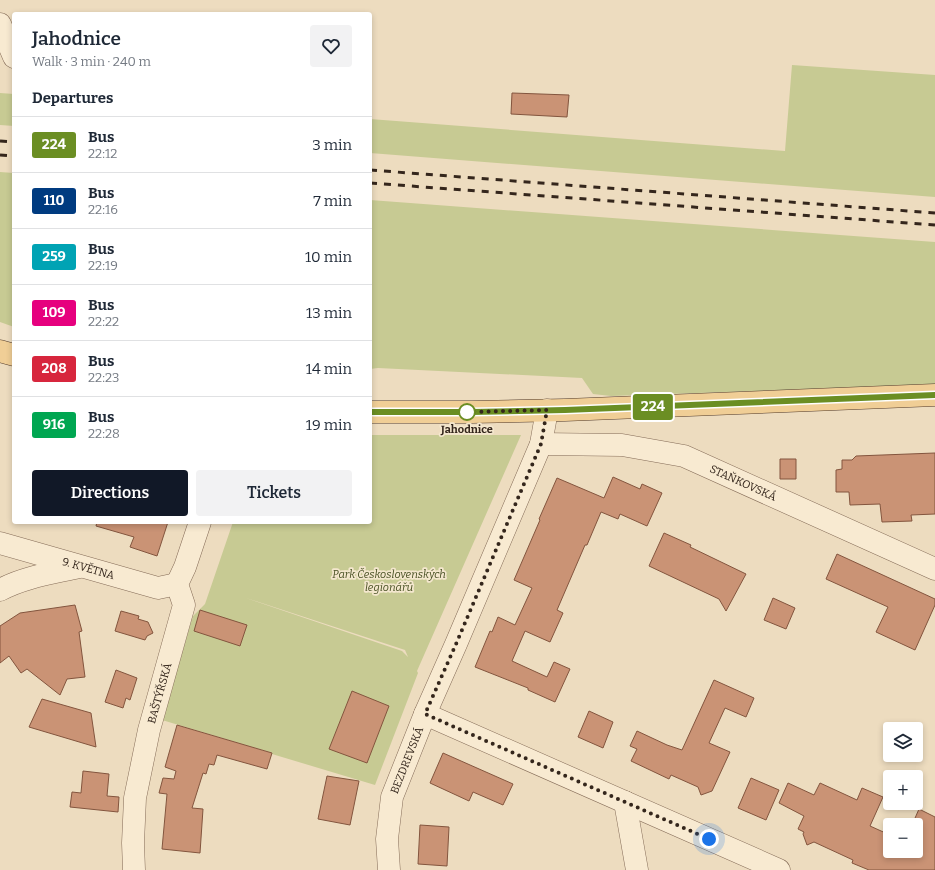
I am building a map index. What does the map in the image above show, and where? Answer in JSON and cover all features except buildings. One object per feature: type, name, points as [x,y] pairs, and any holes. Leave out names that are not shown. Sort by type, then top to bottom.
[{"type":"main road","points":[[0,351],[12,354]]},
{"type":"main road","points":[[372,412],[573,410],[935,395]]},
{"type":"street","points":[[12,24],[0,24],[12,52]]},
{"type":"street","name":"BEZDREVSKÁ","points":[[389,870],[387,839],[392,797],[425,714],[541,444],[547,410]]},
{"type":"street","name":"STAŇKOVSKÁ","points":[[541,444],[622,445],[684,456],[935,569]]},
{"type":"street","points":[[178,584],[199,524]]},
{"type":"street","points":[[5,587],[17,573],[21,559],[7,545]]},
{"type":"street","name":"9. KVĚTNA","points":[[7,545],[158,588],[178,584]]},
{"type":"street","points":[[912,559],[935,554]]},
{"type":"street","points":[[5,587],[40,576],[81,567]]},
{"type":"street","name":"BAŠTÝŘSKÁ","points":[[134,870],[133,843],[135,798],[149,730],[184,605],[178,584]]},
{"type":"street","points":[[425,714],[779,870]]},
{"type":"street","points":[[625,802],[636,870]]},
{"type":"green space","points":[[792,65],[935,75],[935,197],[372,153],[372,119],[785,151]]},
{"type":"green space","points":[[0,93],[12,94],[12,126],[0,125]]},
{"type":"green space","points":[[0,172],[12,173],[12,326],[0,322]]},
{"type":"green space","points":[[372,200],[935,242],[935,385],[611,396],[593,394],[582,378],[372,369]]},
{"type":"green space","name":"Park Československých legionářů","points":[[372,435],[521,435],[417,671],[418,673],[375,785],[162,720],[193,616],[205,604],[232,524],[372,524]],"holes":[[[246,598],[405,650],[408,657],[402,651]]]},
{"type":"railway","points":[[0,141],[12,142]]},
{"type":"railway","points":[[0,155],[12,156]]},
{"type":"railway","points":[[372,170],[935,213]]},
{"type":"railway","points":[[372,183],[935,225]]},
{"type":"bus line","name":"224","points":[[372,412],[565,410],[935,395]]},
{"type":"place","name":"Jahodnice","points":[[467,412]]},
{"type":"route","points":[[467,412],[547,410],[541,444],[425,714],[709,839]]}]
